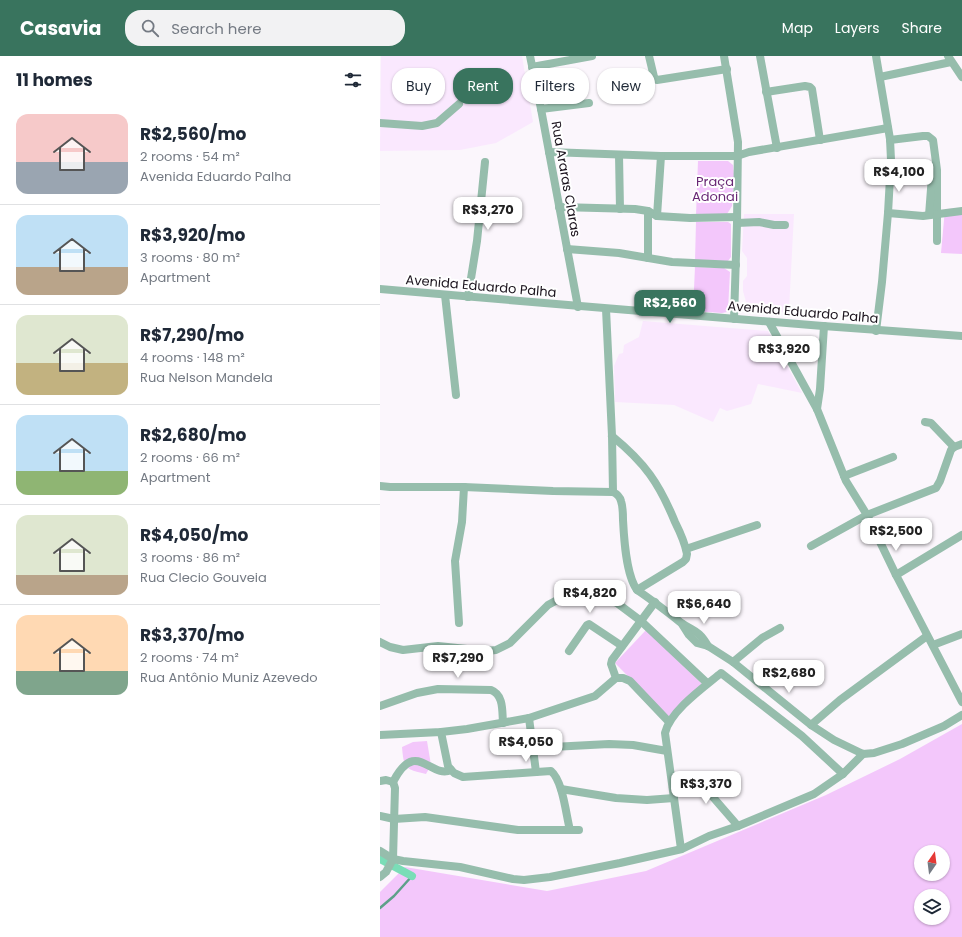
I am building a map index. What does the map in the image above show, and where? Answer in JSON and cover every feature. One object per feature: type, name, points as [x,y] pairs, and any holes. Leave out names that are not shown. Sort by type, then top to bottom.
[{"type":"street","name":"Rua Araras Claras","points":[[530,56],[578,307]]},
{"type":"street","points":[[532,67],[592,56]]},
{"type":"street","points":[[649,56],[654,77],[657,80],[727,69]]},
{"type":"street","points":[[724,56],[738,142],[734,319]]},
{"type":"street","points":[[760,56],[777,148]]},
{"type":"street","points":[[876,56],[890,140],[888,213],[876,331]]},
{"type":"street","points":[[880,78],[950,59],[962,77]]},
{"type":"street","points":[[766,92],[806,86],[810,87],[812,89],[820,140]]},
{"type":"street","points":[[380,124],[422,126],[437,123],[459,104]]},
{"type":"street","points":[[541,109],[581,104]]},
{"type":"street","points":[[549,152],[661,156],[737,156],[749,152],[888,128]]},
{"type":"street","points":[[890,140],[922,136],[928,136],[933,140],[936,167],[933,215],[937,241]]},
{"type":"street","points":[[619,155],[620,209]]},
{"type":"street","points":[[657,216],[661,156]]},
{"type":"street","points":[[468,297],[477,241],[485,162]]},
{"type":"street","points":[[558,207],[635,209],[648,211],[657,216],[737,220],[785,225]]},
{"type":"street","points":[[648,211],[648,258]]},
{"type":"street","points":[[888,213],[933,215],[962,211]]},
{"type":"street","points":[[567,249],[619,253],[672,262],[736,265]]},
{"type":"street","name":"Avenida Eduardo Palha","points":[[380,290],[876,331],[962,336]]},
{"type":"street","points":[[445,295],[456,395]]},
{"type":"street","points":[[606,309],[613,492]]},
{"type":"street","points":[[769,322],[817,409],[844,476],[867,515],[896,575],[962,702]]},
{"type":"street","points":[[817,409],[820,389],[824,326]]},
{"type":"street","points":[[811,546],[867,515],[936,488],[951,450],[958,446],[931,423],[925,422]]},
{"type":"street","points":[[612,436],[635,455],[650,473],[666,500],[686,549],[687,557],[683,562],[637,590]]},
{"type":"street","points":[[844,476],[893,457]]},
{"type":"street","points":[[380,486],[390,488],[464,487],[613,492],[617,494],[622,503],[628,562],[632,581],[637,590],[655,602],[682,624],[689,635],[697,643],[708,646],[732,662],[811,725],[834,740],[863,754],[874,753],[902,744],[944,726],[962,715]]},
{"type":"street","points":[[460,623],[455,560],[462,522],[464,487]]},
{"type":"street","points":[[686,549],[757,525]]},
{"type":"street","points":[[896,575],[962,535]]},
{"type":"street","points":[[380,642],[390,647],[403,650],[438,646],[486,651],[496,650],[510,643],[553,602],[569,597],[584,596],[610,601],[617,604],[641,621],[708,683]]},
{"type":"street","points":[[616,678],[611,662],[655,602]]},
{"type":"street","points":[[569,651],[589,624],[622,646]]},
{"type":"street","points":[[732,662],[762,638],[780,628]]},
{"type":"street","points":[[932,645],[962,634]]},
{"type":"street","points":[[811,725],[840,700],[927,636]]},
{"type":"street","points":[[681,849],[665,733],[669,722],[675,714],[721,673],[802,736],[843,774]]},
{"type":"street","points":[[380,735],[441,732],[529,718],[595,696],[616,678],[623,678],[630,681],[669,722]]},
{"type":"street","points":[[380,706],[417,692],[438,689],[491,690],[498,694],[501,700],[504,723]]},
{"type":"street","points":[[529,718],[536,772]]},
{"type":"street","points":[[441,732],[448,766],[458,776],[463,777],[551,771],[556,776],[561,789],[570,830]]},
{"type":"street","points":[[533,748],[609,744],[633,745],[667,751]]},
{"type":"street","points":[[380,851],[392,861],[475,870],[513,879],[524,880],[550,877],[620,863],[681,849],[709,836],[738,826],[814,794],[843,774],[863,754]]},
{"type":"street","points":[[383,875],[392,861],[394,819],[393,782],[398,772],[409,762],[418,761],[445,772],[451,770]]},
{"type":"street","points":[[380,781],[386,780],[393,782]]},
{"type":"street","points":[[673,788],[693,780],[699,781],[738,826]]},
{"type":"street","points":[[561,789],[622,799],[647,800],[674,798]]},
{"type":"street","points":[[380,816],[394,819],[425,817],[512,829],[579,830]]},
{"type":"shaded area","points":[[381,56],[522,56],[524,68],[521,68],[521,104],[530,104],[533,122],[496,143],[460,150],[380,151]]},
{"type":"shaded area","points":[[744,214],[794,214],[789,310],[784,312],[748,309],[743,291],[743,281],[747,276],[747,258],[742,251]]},
{"type":"shaded area","points":[[643,321],[768,331],[802,393],[758,384],[751,404],[727,411],[720,408],[713,422],[674,405],[615,402],[614,366],[619,354],[623,353],[624,345],[639,337]]},
{"type":"green space","name":"Praça Adonai","points":[[698,161],[728,161],[733,165],[734,174],[732,206],[727,214],[696,215]]},
{"type":"green space","points":[[962,208],[962,254],[941,253],[945,209]]},
{"type":"green space","points":[[696,222],[728,222],[731,224],[731,257],[728,261],[695,261]]},
{"type":"green space","points":[[695,267],[724,268],[730,272],[727,312],[693,311]]},
{"type":"green space","points":[[646,630],[702,684],[668,717],[615,663]]},
{"type":"green space","points":[[962,724],[962,937],[380,937],[380,892],[405,867],[547,891],[646,871],[826,795],[900,759]]},
{"type":"green space","points":[[427,741],[431,765],[426,774],[414,771],[407,767],[404,760],[402,747],[413,742]]},
{"type":"waterway","points":[[380,859],[412,876]]},
{"type":"waterway","points":[[380,908],[394,896],[412,876]]}]
